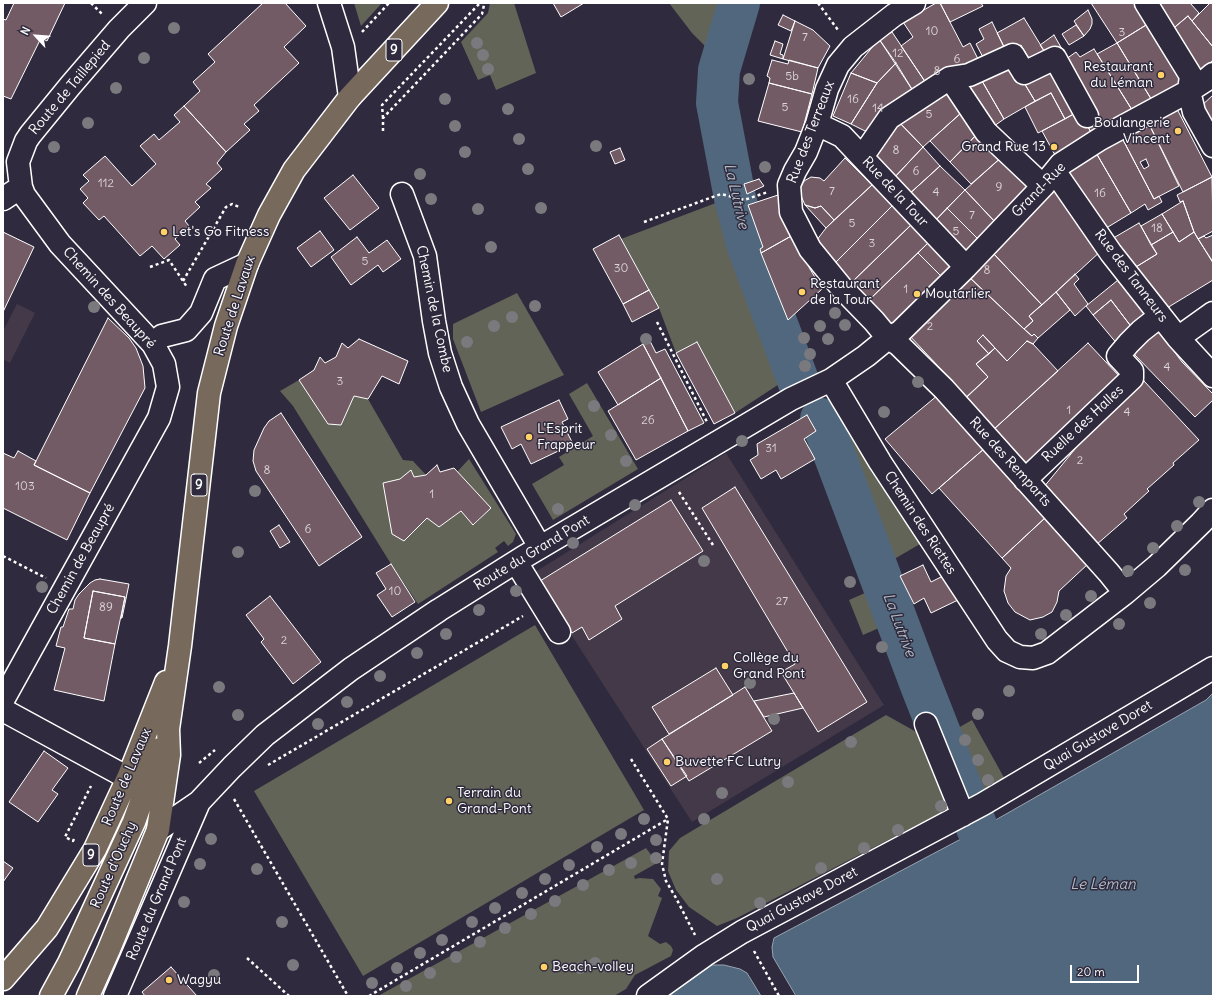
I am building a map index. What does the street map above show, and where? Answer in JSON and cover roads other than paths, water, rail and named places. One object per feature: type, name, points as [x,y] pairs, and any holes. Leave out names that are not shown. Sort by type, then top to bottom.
[{"type":"main road","name":"Route de Lavaux","points":[[88,996],[158,830],[169,755],[168,729],[180,646],[209,394],[226,326],[247,264],[269,215],[294,170],[350,97],[437,3]]},
{"type":"main road","name":"Route de Lavaux","points":[[3,979],[46,928],[95,849],[128,778],[180,646]]},
{"type":"main road","name":"Route d'Ouchy","points":[[51,996],[69,963],[134,822],[168,729]]},
{"type":"street","name":"Route de Taillepied","points":[[21,187],[18,162],[26,141],[30,135],[114,35],[145,3]]},
{"type":"street","name":"Rue des Terreaux","points":[[888,338],[874,321],[841,287],[810,249],[791,212],[789,185],[806,152],[817,124],[827,89],[838,65],[853,47],[894,15],[914,3]]},
{"type":"street","points":[[1146,3],[1191,76],[1189,91],[1194,112],[1213,146]]},
{"type":"street","points":[[329,4],[342,47],[350,97]]},
{"type":"street","points":[[862,157],[890,118],[950,78],[969,75],[1013,55],[1024,73],[1055,58],[1094,129]]},
{"type":"street","name":"Grand-Rue","points":[[888,338],[900,332],[966,267],[1094,129],[1189,91],[1213,74]]},
{"type":"street","name":"Rue des Tanneurs","points":[[950,78],[986,132],[1049,179],[1111,253],[1178,338],[1213,376]]},
{"type":"street","name":"Rue de la Tour","points":[[817,124],[842,136],[966,267]]},
{"type":"street","points":[[3,199],[21,187]]},
{"type":"street","name":"Chemin des Beaupré","points":[[21,187],[24,195],[60,244],[153,344],[164,364],[168,387],[159,418]]},
{"type":"street","name":"Chemin de la Combe","points":[[402,194],[425,256],[440,353],[451,387],[468,424],[540,547]]},
{"type":"street","points":[[153,344],[162,336],[186,330],[201,313],[215,279],[247,264]]},
{"type":"street","points":[[1178,338],[1213,313]]},
{"type":"street","name":"Ruelle des Halles","points":[[1025,480],[1132,378],[1132,371],[1116,352],[1160,316]]},
{"type":"street","name":"Route du Grand Pont","points":[[158,830],[199,802],[264,735],[351,669],[439,610],[540,547],[717,442],[791,400],[831,380],[866,356],[888,338]]},
{"type":"street","name":"Rue des Remparts","points":[[888,338],[898,344],[944,389],[1109,573],[1125,593]]},
{"type":"street","name":"Chemin des Riettes","points":[[831,380],[880,462],[998,640],[1007,651],[1020,657],[1033,658],[1047,653],[1125,593]]},
{"type":"street","name":"Chemin de Beaupré","points":[[3,700],[159,418]]},
{"type":"street","points":[[1125,593],[1162,560],[1213,510]]},
{"type":"street","points":[[516,562],[559,632]]},
{"type":"street","name":"Quai Gustave Doret","points":[[648,996],[705,955],[742,932],[983,804],[1213,668]]},
{"type":"street","points":[[3,710],[128,778]]},
{"type":"street","points":[[926,724],[963,815]]},
{"type":"street","name":"Route du Grand Pont","points":[[115,996],[199,802]]},
{"type":"water","name":"Le Léman","points":[[1213,693],[1213,996],[796,996],[773,957],[772,947],[774,938],[978,830],[1206,700]]},
{"type":"water","points":[[711,965],[724,965],[740,969],[747,973],[761,996],[661,996]]},
{"type":"waterway","name":"La Lutrive","points":[[739,3],[719,70],[717,103],[735,198],[748,247],[799,383]]},
{"type":"waterway","name":"La Lutrive","points":[[821,419],[921,685],[978,830]]},
{"type":"place","name":"Restaurant du Léman","points":[[1161,75]]},
{"type":"place","name":"Boulangerie Vincent","points":[[1178,131]]},
{"type":"place","name":"Grand Rue 13","points":[[1054,147]]},
{"type":"place","name":"Let's Go Fitness","points":[[164,232]]},
{"type":"place","name":"Restaurant de la Tour","points":[[802,292]]},
{"type":"place","name":"Moutarlier","points":[[917,294]]},
{"type":"place","name":"L'Esprit Frappeur","points":[[529,437]]},
{"type":"place","name":"Collège du Grand Pont","points":[[725,666]]},
{"type":"place","name":"Buvette FC Lutry","points":[[667,762]]},
{"type":"place","name":"Terrain du Grand-Pont","points":[[449,801]]},
{"type":"place","name":"Beach-volley","points":[[544,967]]},
{"type":"place","name":"Wagyu","points":[[169,980]]}]
